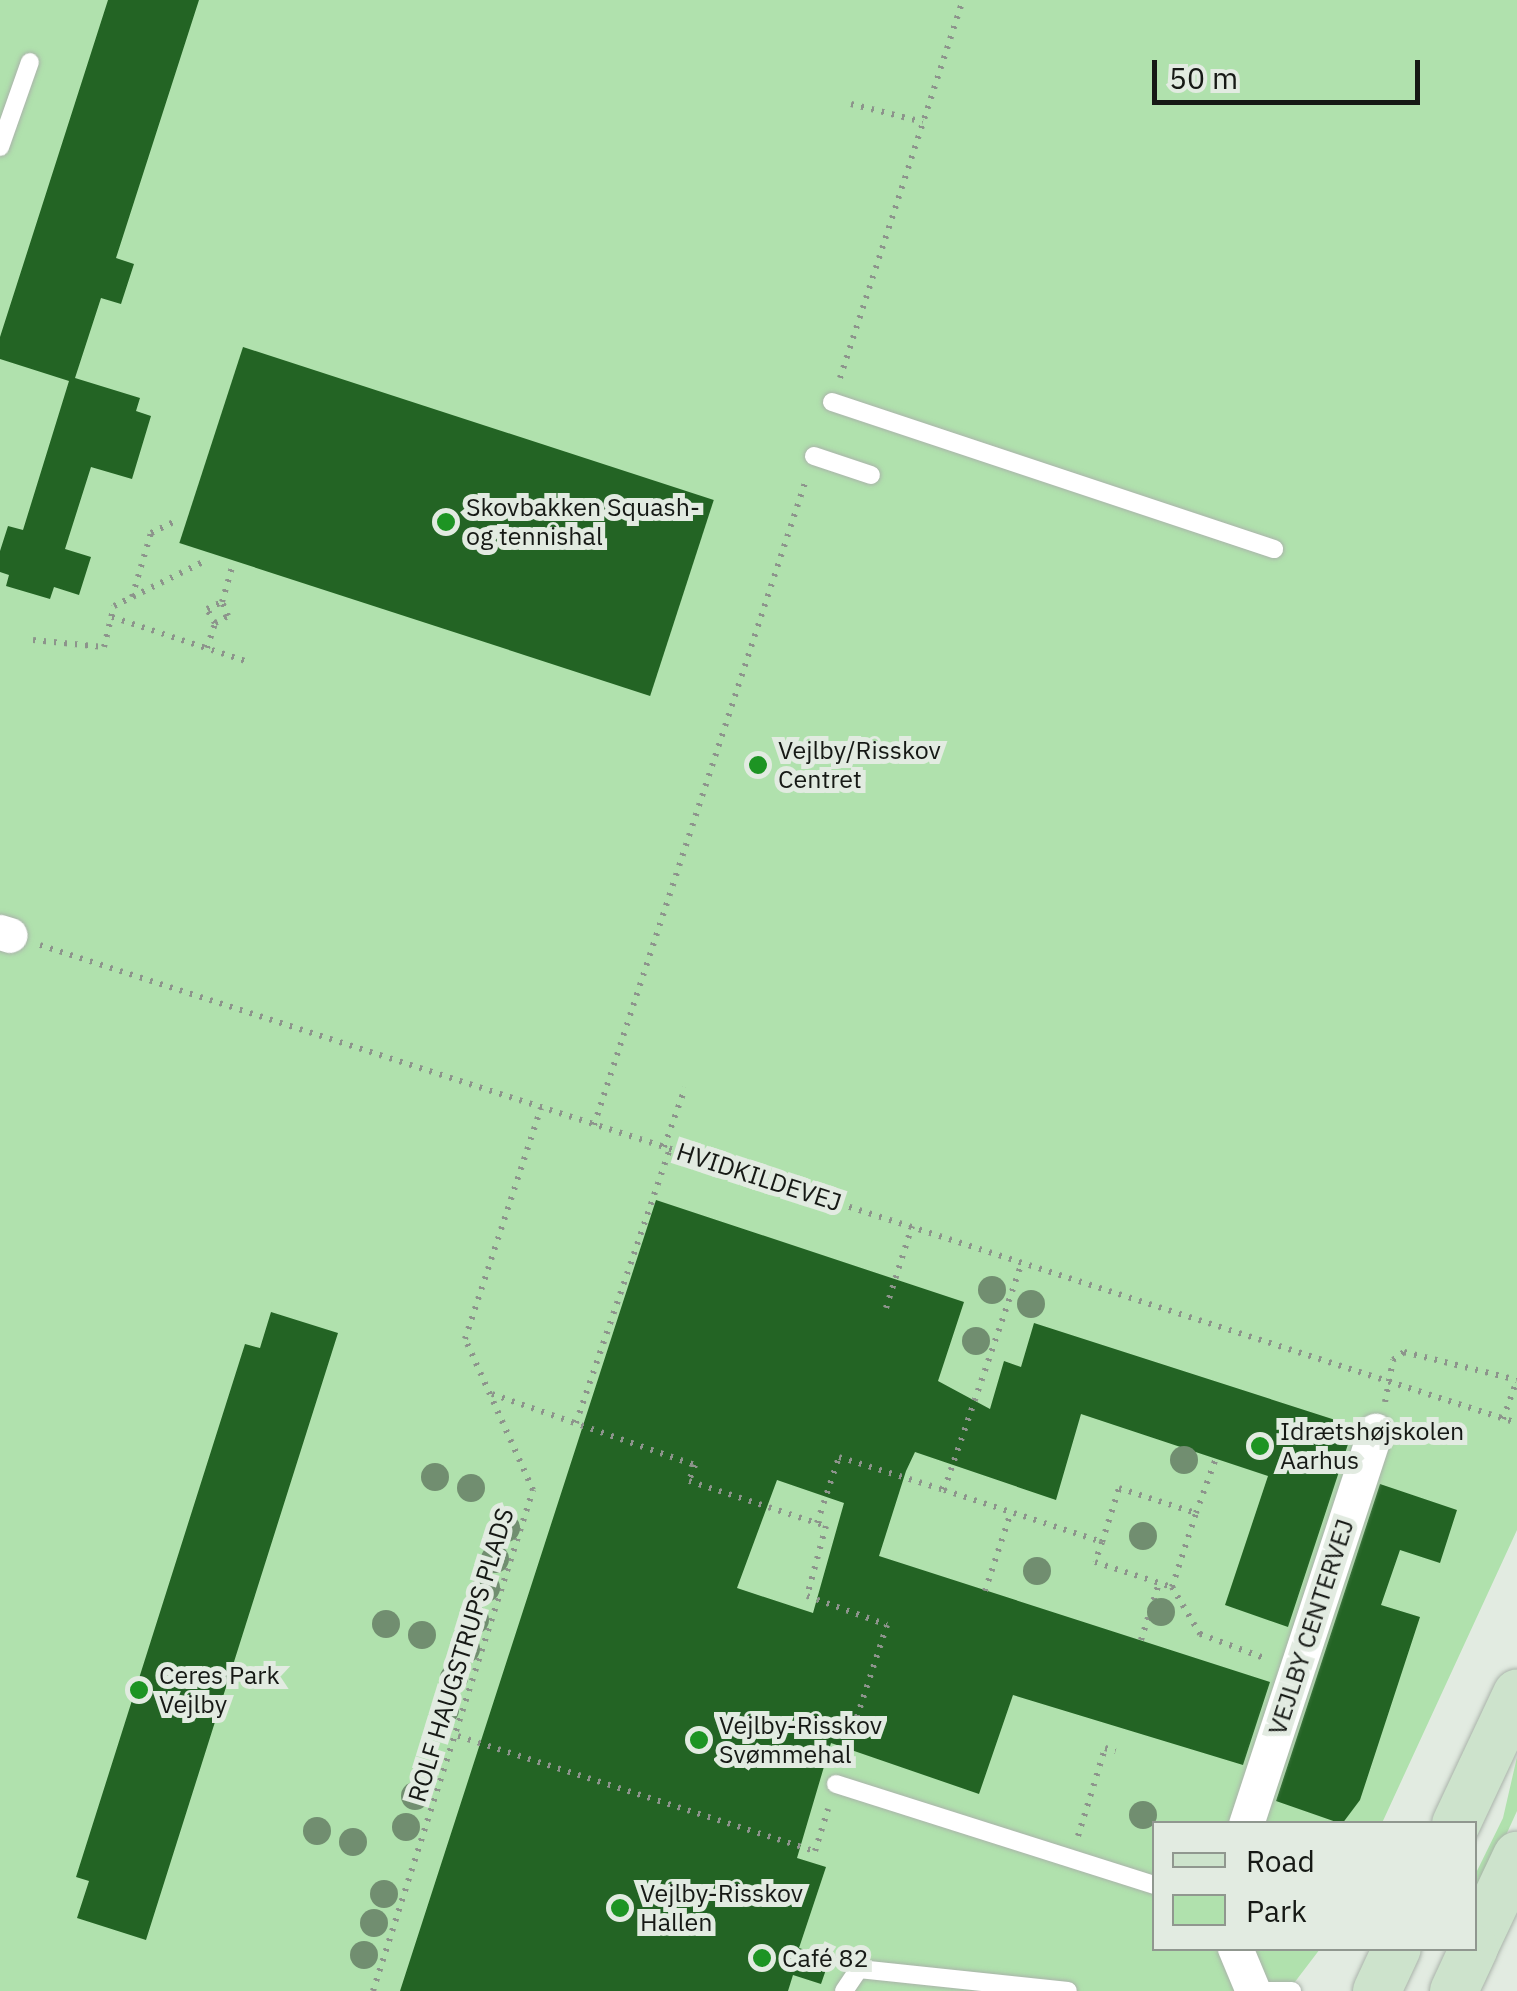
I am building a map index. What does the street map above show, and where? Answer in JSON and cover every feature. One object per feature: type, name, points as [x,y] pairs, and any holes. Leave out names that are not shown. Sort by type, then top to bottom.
[{"type":"street","name":"VEJLBY CENTERVEJ","points":[[1247,1821],[1375,1430]]},
{"type":"street","points":[[1457,1821],[1517,1694]]},
{"type":"street","points":[[1477,1942],[1517,1856]]},
{"type":"street","points":[[1236,1951],[1253,1991]]},
{"type":"street","points":[[1377,1991],[1396,1951]]},
{"type":"street","points":[[1454,1991],[1473,1951]]},
{"type":"lane","points":[[0,148],[30,62]]},
{"type":"lane","points":[[832,402],[1274,550]]},
{"type":"lane","points":[[814,456],[872,475]]},
{"type":"lane","points":[[836,1784],[1152,1884]]},
{"type":"lane","points":[[844,1991],[858,1970],[1068,1991]]},
{"type":"lane","points":[[1253,1991],[1292,1991]]},
{"type":"path","points":[[832,402],[962,0]]},
{"type":"path","points":[[852,104],[923,122]]},
{"type":"path","points":[[594,1125],[814,456]]},
{"type":"path","points":[[131,598],[151,533],[174,522]]},
{"type":"path","points":[[33,640],[104,647],[114,606],[205,560]]},
{"type":"path","points":[[206,648],[215,623],[228,616],[222,602],[232,568]]},
{"type":"path","points":[[215,623],[208,609],[222,602]]},
{"type":"path","points":[[112,617],[244,661]]},
{"type":"path","name":"HVIDKILDEVEJ","points":[[5,934],[1517,1423]]},
{"type":"path","points":[[576,1424],[685,1088]]},
{"type":"path","name":"ROLF HAUGSTRUPS PLADS","points":[[373,1991],[458,1736],[533,1490],[466,1339],[541,1108]]},
{"type":"path","points":[[886,1308],[912,1226]]},
{"type":"path","points":[[944,1490],[1022,1262]]},
{"type":"path","points":[[1391,1383],[1393,1360],[1404,1352],[1517,1380],[1504,1419]]},
{"type":"path","points":[[458,1736],[816,1850],[887,1626],[807,1596],[826,1526],[689,1481],[694,1465],[492,1394]]},
{"type":"path","points":[[817,1522],[839,1457],[1102,1542]]},
{"type":"path","points":[[1172,1587],[1216,1458]]},
{"type":"path","points":[[1196,1513],[1119,1488],[1095,1562],[1172,1587],[1209,1640],[1297,1668]]},
{"type":"path","points":[[985,1590],[1011,1512]]},
{"type":"path","points":[[1141,1640],[1159,1583]]},
{"type":"path","points":[[1070,1861],[1105,1748],[1116,1751]]},
{"type":"green space","name":"Vejlby/Risskov Centret","points":[[0,0],[1517,0],[1517,1530],[1383,1821],[1152,1821],[1152,1951],[1318,1951],[1288,1991],[0,1991]]},
{"type":"green space","points":[[1517,1757],[1517,1811],[1477,1899],[1477,1871],[1503,1818]]},
{"type":"building","points":[[108,0],[199,0],[116,258],[134,264],[121,304],[101,298],[75,378],[140,398],[136,411],[151,416],[132,479],[91,467],[65,549],[91,557],[79,595],[54,587],[50,599],[6,586],[9,575],[0,572],[0,551],[8,526],[23,530],[69,381],[0,359],[0,337]]},
{"type":"building","name":"Skovbakken Squash- og tennishal","points":[[243,347],[714,500],[650,696],[179,543]]},
{"type":"building","points":[[656,1200],[964,1302],[938,1381],[990,1409],[1004,1361],[1021,1367],[1034,1323],[1354,1426],[1288,1627],[1225,1605],[1268,1476],[1081,1414],[1056,1500],[915,1452],[906,1471],[879,1556],[1270,1682],[1243,1765],[1013,1695],[979,1794],[831,1743],[797,1858],[826,1867],[799,1948],[830,1958],[821,1984],[793,1975],[788,1991],[400,1991]],"holes":[[[777,1480],[844,1503],[813,1613],[737,1588]]]},
{"type":"building","points":[[271,1312],[338,1333],[146,1940],[77,1918],[89,1881],[76,1877],[245,1344],[260,1348]]},
{"type":"building","points":[[1380,1484],[1457,1510],[1440,1563],[1400,1550],[1381,1605],[1420,1617],[1360,1800],[1344,1821],[1333,1821],[1276,1801]]},
{"type":"place","name":"Skovbakken Squash- og tennishal","points":[[446,522]]},
{"type":"place","name":"Vejlby/Risskov Centret","points":[[758,765]]},
{"type":"place","name":"Idrætshøjskolen Aarhus","points":[[1260,1446]]},
{"type":"place","name":"Ceres Park Vejlby","points":[[139,1690]]},
{"type":"place","name":"Vejlby-Risskov Svømmehal","points":[[699,1740]]},
{"type":"place","name":"Vejlby-Risskov Hallen","points":[[620,1908]]},
{"type":"place","name":"Café 82","points":[[762,1958]]}]
